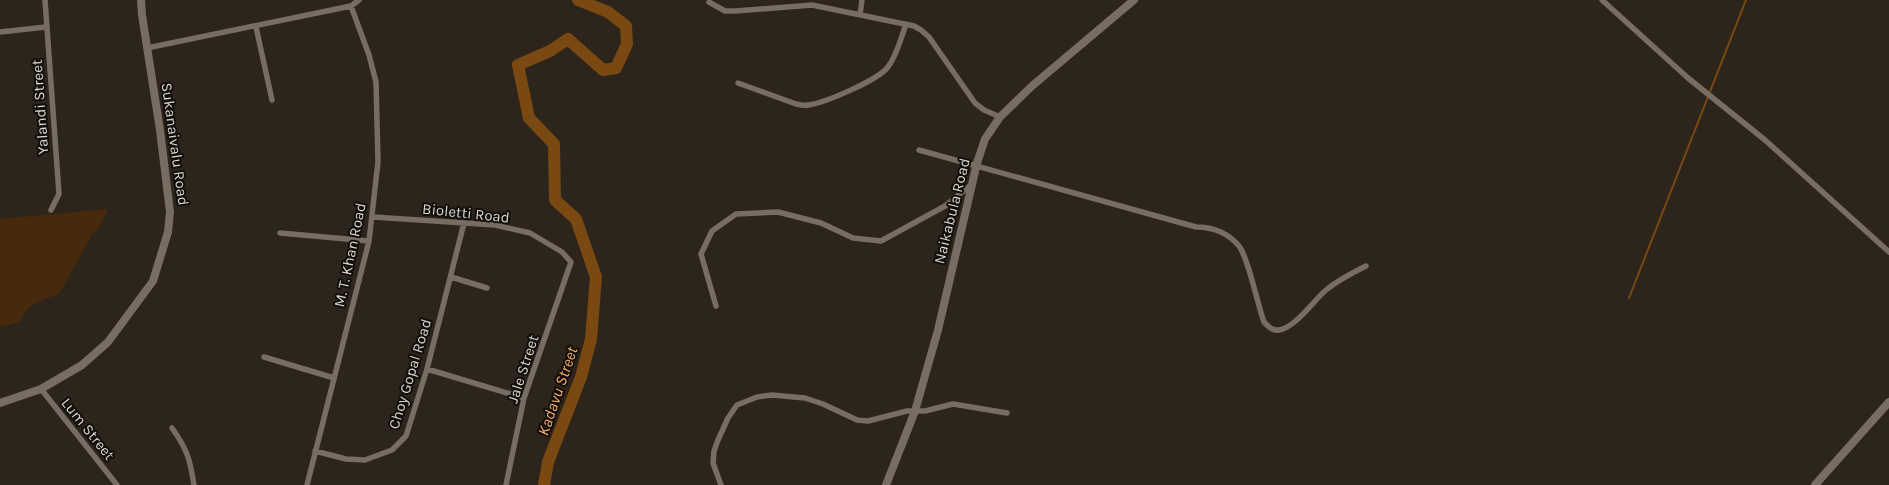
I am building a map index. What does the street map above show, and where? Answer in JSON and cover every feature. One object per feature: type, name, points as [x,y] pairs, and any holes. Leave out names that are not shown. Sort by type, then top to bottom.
[{"type":"street","name":"Yalandi Street","points":[[45,0],[59,194],[50,210]]},
{"type":"street","name":"Sukanaivalu Road","points":[[0,403],[40,389],[82,365],[108,342],[153,281],[168,232],[170,212],[169,192],[141,0]]},
{"type":"street","points":[[147,48],[256,27],[351,6],[358,0]]},
{"type":"street","points":[[860,15],[862,0]]},
{"type":"street","name":"Naikabula Road","points":[[886,485],[915,412],[938,330],[977,166],[986,139],[1000,117],[1032,86],[1134,0]]},
{"type":"street","points":[[1602,0],[1712,99],[1765,140],[1889,252]]},
{"type":"street","points":[[709,2],[725,11],[812,5],[906,24],[921,30],[929,37],[975,103],[984,110],[1000,117]]},
{"type":"street","name":"M. T. Khan Road","points":[[307,485],[314,451],[369,241],[373,217],[378,162],[376,82],[369,55],[351,6]]},
{"type":"street","points":[[738,83],[796,104],[806,106],[817,104],[866,83],[882,74],[895,55],[906,24]]},
{"type":"street","points":[[0,32],[46,26]]},
{"type":"street","points":[[256,27],[272,100]]},
{"type":"street","points":[[918,150],[1196,227],[1210,227],[1228,236],[1240,247],[1264,322],[1270,329],[1280,330],[1292,324],[1326,291],[1346,276],[1366,266]]},
{"type":"street","points":[[716,306],[701,254],[712,231],[736,214],[778,212],[821,223],[853,238],[881,241],[946,206],[973,183]]},
{"type":"street","name":"Bioletti Road","points":[[373,217],[495,225],[530,233],[562,252],[571,262]]},
{"type":"street","name":"Choy Gopal Road","points":[[314,451],[346,459],[365,460],[392,450],[406,436],[427,368],[464,223]]},
{"type":"street","points":[[280,233],[369,241]]},
{"type":"street","name":"Jale Street","points":[[506,485],[524,398],[571,262]]},
{"type":"street","points":[[450,277],[487,288]]},
{"type":"street","points":[[264,357],[334,378]]},
{"type":"street","points":[[427,368],[524,398]]},
{"type":"street","name":"Lum Street","points":[[40,389],[117,485]]},
{"type":"street","points":[[721,485],[713,463],[714,451],[728,418],[737,405],[745,400],[772,395],[791,395],[823,404],[857,420],[868,421],[907,411],[925,411],[953,404],[1007,413]]},
{"type":"street","points":[[1815,485],[1889,402]]},
{"type":"street","points":[[172,428],[185,446],[190,461],[194,485]]},
{"type":"shaded area","points":[[108,209],[97,231],[92,234],[59,294],[35,303],[23,315],[20,322],[0,327],[0,219]]},
{"type":"waterway","name":"Kadavu Street","points":[[544,485],[548,462],[581,377],[591,339],[596,277],[576,219],[555,200],[554,144],[529,118],[518,65],[550,51],[568,39],[603,70],[616,68],[627,44],[626,26],[608,12],[578,0]]},
{"type":"waterway","points":[[1629,298],[1746,0]]}]
